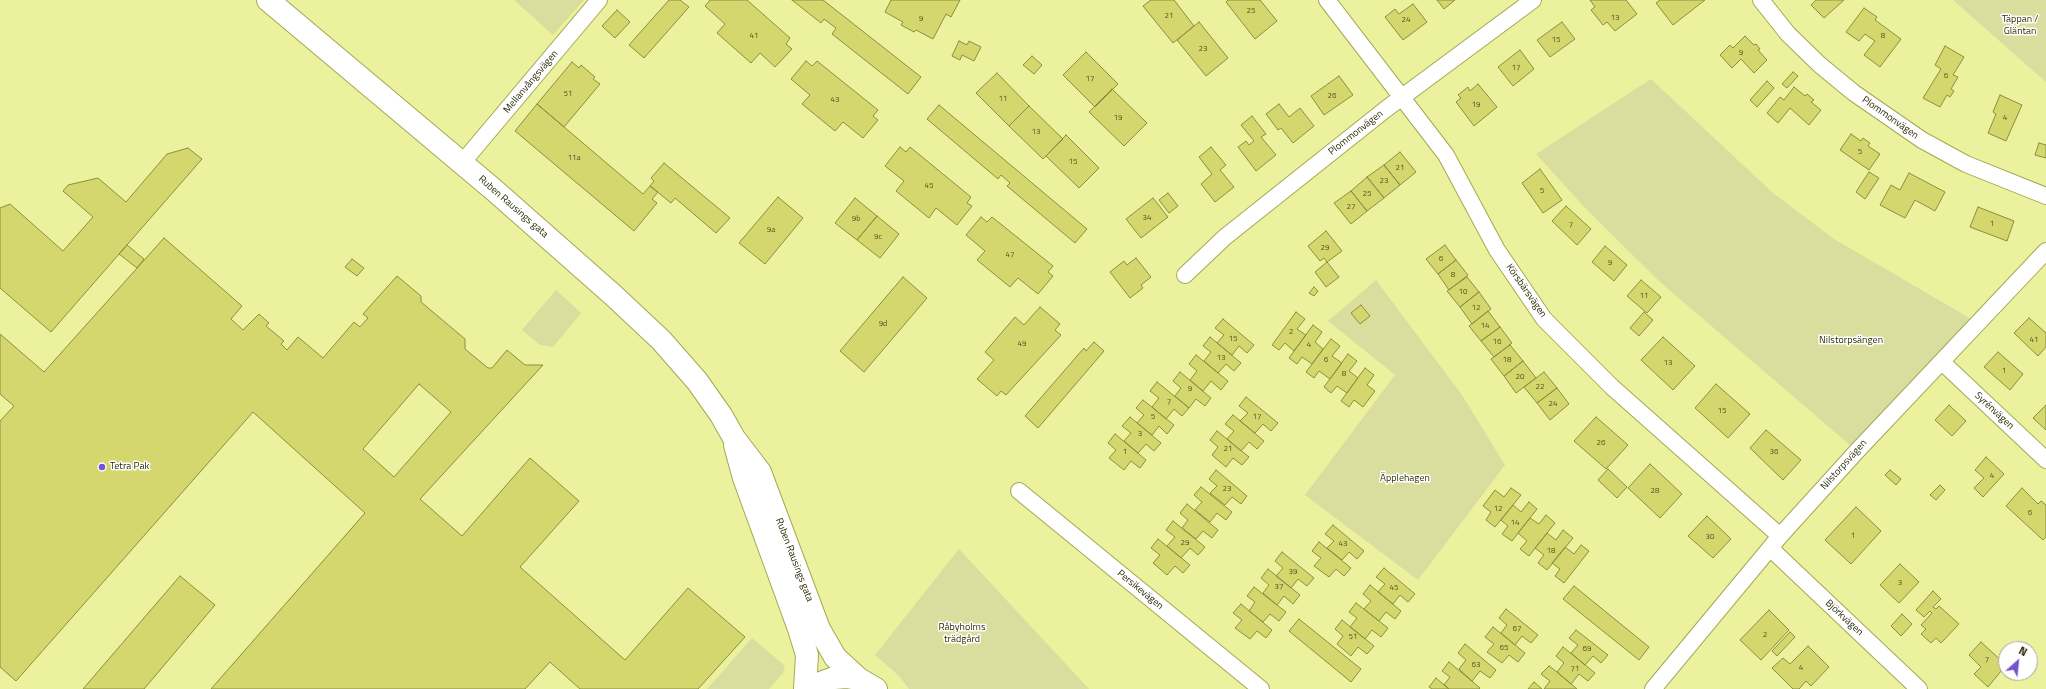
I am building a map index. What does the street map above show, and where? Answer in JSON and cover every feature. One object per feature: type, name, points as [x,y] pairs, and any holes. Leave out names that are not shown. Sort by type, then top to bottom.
[{"type":"main road","name":"Ruben Rausings gata","points":[[268,0],[462,163],[613,295],[661,340],[697,381],[721,415],[734,438],[760,472],[819,629],[835,657],[867,684]]},
{"type":"main road","name":"Ruben Rausings gata","points":[[734,438],[744,478],[799,629],[806,655],[805,689]]},
{"type":"main road","name":"Ruben Rausings gata","points":[[812,689],[823,682],[834,678],[846,677],[867,684]]},
{"type":"street","name":"Mellanvångsvägen","points":[[462,163],[599,0]]},
{"type":"street","name":"Körsbärsvägen","points":[[1327,0],[1446,155],[1497,250],[1544,319],[1612,387],[1780,536]]},
{"type":"street","name":"Plommonvägen","points":[[1185,275],[1225,237],[1401,98],[1533,0]]},
{"type":"street","name":"Plommonvägen","points":[[1761,0],[1788,34],[1814,60],[1860,97],[1922,140],[1966,164],[2046,196]]},
{"type":"street","name":"Nilstorpsvägen","points":[[1653,689],[1780,536],[2046,251]]},
{"type":"street","name":"Syrénvägen","points":[[1942,362],[2046,460]]},
{"type":"street","name":"Persikevägen","points":[[1019,491],[1261,689]]},
{"type":"street","name":"Björkvägen","points":[[1770,548],[1919,689]]},
{"type":"green space","points":[[514,0],[584,0],[553,35]]},
{"type":"green space","name":"Täppan / Gläntan","points":[[1953,0],[2046,0],[2046,82]]},
{"type":"green space","name":"Nilstorpsängen","points":[[1651,79],[1773,193],[1834,239],[1978,323],[1857,451],[1659,281],[1588,211],[1536,154]]},
{"type":"green space","name":"Äpplehagen","points":[[1376,280],[1462,395],[1505,465],[1418,580],[1305,495],[1395,375],[1328,321]]},
{"type":"green space","points":[[556,290],[581,313],[553,347],[540,345],[522,330]]},
{"type":"green space","name":"Råbyholms trädgård","points":[[959,549],[1089,689],[909,689],[899,676],[875,655]]},
{"type":"green space","points":[[752,638],[785,666],[783,673],[769,689],[707,689]]},
{"type":"building","points":[[669,0],[680,0],[689,7],[644,58],[629,45]]},
{"type":"building","points":[[710,0],[747,0],[790,38],[786,44],[792,49],[775,67],[760,53],[751,63],[717,33],[725,24],[705,6]]},
{"type":"building","points":[[792,0],[823,0],[921,77],[908,94],[832,34],[836,28],[824,19],[821,23]]},
{"type":"building","points":[[891,0],[960,0],[951,17],[946,14],[933,39],[916,30],[914,32],[901,25],[903,22],[885,12]]},
{"type":"building","points":[[1151,0],[1174,0],[1194,26],[1173,43],[1143,6]]},
{"type":"building","points":[[1228,0],[1260,0],[1277,21],[1255,39],[1226,2]]},
{"type":"building","points":[[1437,0],[1455,0],[1444,9]]},
{"type":"building","points":[[1590,0],[1626,0],[1637,14],[1615,31],[1607,22],[1603,25],[1591,10],[1595,7]]},
{"type":"building","points":[[1660,0],[1705,0],[1673,25],[1656,3]]},
{"type":"building","points":[[1816,0],[1844,0],[1824,18],[1811,5]]},
{"type":"building","points":[[1413,4],[1427,22],[1403,40],[1385,17],[1395,9],[1399,14]]},
{"type":"building","points":[[1864,8],[1877,17],[1875,20],[1901,39],[1880,67],[1864,55],[1875,41],[1865,34],[1859,41],[1846,32]]},
{"type":"building","points":[[617,10],[630,22],[615,38],[602,26]]},
{"type":"building","points":[[1199,22],[1228,58],[1206,76],[1177,40]]},
{"type":"building","points":[[1562,22],[1575,39],[1550,57],[1537,40]]},
{"type":"building","points":[[1745,36],[1754,45],[1756,44],[1760,49],[1758,50],[1767,60],[1754,73],[1741,59],[1732,68],[1720,55],[1730,45],[1733,48]]},
{"type":"building","points":[[959,41],[967,45],[969,41],[981,47],[974,61],[962,55],[960,60],[952,56]]},
{"type":"building","points":[[1945,46],[1964,57],[1953,75],[1958,77],[1951,89],[1954,91],[1950,97],[1947,95],[1940,107],[1923,98],[1941,69],[1935,65]]},
{"type":"building","points":[[1520,50],[1534,69],[1513,86],[1498,67]]},
{"type":"building","points":[[1086,52],[1118,84],[1095,107],[1063,75]]},
{"type":"building","points":[[1032,56],[1042,65],[1034,74],[1023,65]]},
{"type":"building","points":[[806,61],[812,66],[817,61],[878,110],[873,116],[878,120],[863,138],[843,122],[835,131],[802,104],[810,95],[791,79]]},
{"type":"building","points":[[572,62],[579,68],[581,65],[595,77],[593,79],[600,84],[564,127],[537,104]]},
{"type":"building","points":[[1793,72],[1798,76],[1787,88],[1782,84]]},
{"type":"building","points":[[997,73],[1029,106],[1009,126],[976,93]]},
{"type":"building","points":[[1339,76],[1353,95],[1324,115],[1311,96]]},
{"type":"building","points":[[1767,81],[1774,88],[1757,107],[1750,100]]},
{"type":"building","points":[[1478,84],[1497,107],[1474,126],[1456,102],[1461,98],[1458,95],[1468,87],[1470,91]]},
{"type":"building","points":[[1794,87],[1805,96],[1807,94],[1814,100],[1811,102],[1821,110],[1809,125],[1790,108],[1778,123],[1767,113],[1780,97],[1784,100]]},
{"type":"building","points":[[1112,89],[1147,123],[1124,146],[1089,112]]},
{"type":"building","points":[[2000,95],[2022,105],[2006,141],[1988,133],[1996,114],[1993,112]]},
{"type":"building","points":[[537,104],[643,194],[650,186],[658,192],[652,199],[657,203],[634,231],[515,131]]},
{"type":"building","points":[[1279,104],[1289,117],[1300,108],[1314,126],[1293,143],[1281,128],[1278,130],[1266,114]]},
{"type":"building","points":[[939,105],[1087,229],[1075,243],[1007,186],[1010,183],[1001,175],[998,179],[927,119]]},
{"type":"building","points":[[1029,106],[1063,139],[1043,159],[1009,126]]},
{"type":"building","points":[[1252,116],[1266,134],[1261,137],[1276,155],[1256,171],[1238,147],[1246,141],[1249,145],[1254,141],[1241,125]]},
{"type":"building","points":[[1851,134],[1861,141],[1863,138],[1870,143],[1868,146],[1880,154],[1869,170],[1840,150]]},
{"type":"building","points":[[1066,135],[1099,168],[1079,188],[1046,156]]},
{"type":"building","points":[[2039,143],[2046,145],[2046,158],[2035,155]]},
{"type":"building","points":[[900,147],[906,152],[910,147],[971,197],[967,203],[972,206],[957,225],[936,208],[929,218],[896,191],[904,181],[885,166]]},
{"type":"building","points":[[1211,147],[1226,165],[1220,170],[1234,187],[1215,202],[1201,184],[1212,174],[1199,157]]},
{"type":"building","points":[[188,148],[202,159],[51,332],[0,288],[0,208],[10,204],[63,251],[93,217],[63,191],[68,185],[98,178],[126,202],[167,154]]},
{"type":"building","points":[[1400,152],[1416,172],[1400,185],[1384,165]]},
{"type":"building","points":[[664,163],[730,218],[716,233],[675,198],[671,203],[650,186],[654,181],[651,178]]},
{"type":"building","points":[[1384,165],[1400,185],[1384,198],[1367,177]]},
{"type":"building","points":[[1540,169],[1562,200],[1543,213],[1522,183]]},
{"type":"building","points":[[1869,172],[1879,178],[1865,199],[1856,192]]},
{"type":"building","points":[[1909,173],[1945,192],[1935,211],[1915,200],[1905,218],[1880,205],[1891,185],[1900,190]]},
{"type":"building","points":[[1367,177],[1384,198],[1367,211],[1351,191]]},
{"type":"building","points":[[1351,191],[1367,211],[1351,224],[1334,203]]},
{"type":"building","points":[[1168,193],[1178,206],[1169,213],[1159,200]]},
{"type":"building","points":[[778,197],[803,218],[765,264],[739,243]]},
{"type":"building","points":[[855,198],[877,216],[857,240],[835,223]]},
{"type":"building","points":[[1153,198],[1168,217],[1141,238],[1126,219]]},
{"type":"building","points":[[1566,206],[1591,229],[1577,245],[1552,221]]},
{"type":"building","points":[[1978,207],[2014,221],[2007,241],[1970,227]]},
{"type":"building","points":[[877,216],[899,234],[880,258],[857,240]]},
{"type":"building","points":[[981,217],[987,222],[992,217],[1053,266],[1048,272],[1053,276],[1038,294],[1018,278],[1010,287],[977,260],[985,251],[966,235]]},
{"type":"building","points":[[1326,231],[1342,251],[1327,262],[1324,258],[1320,261],[1308,246]]},
{"type":"building","name":"Tetra Pak","points":[[164,238],[242,306],[231,319],[243,330],[259,314],[269,323],[266,326],[284,341],[281,344],[287,350],[298,337],[323,358],[354,322],[360,327],[368,318],[363,314],[397,276],[421,296],[421,302],[465,339],[465,349],[488,368],[492,368],[507,350],[525,365],[543,365],[420,499],[462,536],[530,458],[579,501],[520,567],[625,660],[688,588],[745,637],[698,689],[580,689],[550,662],[525,689],[211,689],[365,513],[253,412],[16,681],[0,667],[0,421],[14,406],[0,394],[0,334],[44,372]],"holes":[[[419,384],[451,412],[394,477],[363,449]]]},
{"type":"building","points":[[127,245],[144,259],[137,268],[119,254]]},
{"type":"building","points":[[1445,245],[1456,260],[1438,274],[1426,259]]},
{"type":"building","points":[[1605,246],[1627,265],[1614,281],[1592,262]]},
{"type":"building","points":[[1136,258],[1151,277],[1141,285],[1143,288],[1130,298],[1110,272],[1124,261],[1127,265]]},
{"type":"building","points":[[352,259],[364,268],[357,276],[345,267]]},
{"type":"building","points":[[1456,260],[1468,275],[1449,290],[1438,274]]},
{"type":"building","points":[[1327,262],[1339,277],[1326,287],[1315,272]]},
{"type":"building","points":[[903,277],[927,298],[864,372],[840,351]]},
{"type":"building","points":[[1467,277],[1479,292],[1460,307],[1447,291]]},
{"type":"building","points":[[1641,280],[1661,297],[1647,313],[1627,296]]},
{"type":"building","points":[[1314,287],[1318,291],[1314,296],[1309,293]]},
{"type":"building","points":[[1479,292],[1491,309],[1472,324],[1460,307]]},
{"type":"building","points":[[1361,305],[1370,316],[1360,324],[1351,313]]},
{"type":"building","points":[[1040,307],[1060,324],[1055,330],[1061,335],[1006,395],[1001,391],[997,396],[977,379],[994,360],[985,352],[1015,317],[1024,325]]},
{"type":"building","points":[[1488,311],[1500,327],[1481,341],[1469,326]]},
{"type":"building","points":[[1296,312],[1305,319],[1297,329],[1306,335],[1294,351],[1285,343],[1279,350],[1272,345]]},
{"type":"building","points":[[1644,312],[1653,320],[1639,336],[1630,328]]},
{"type":"building","points":[[2029,318],[2046,333],[2046,347],[2038,356],[2014,333]]},
{"type":"building","points":[[1223,319],[1254,345],[1247,353],[1239,346],[1232,355],[1217,343],[1224,335],[1215,328]]},
{"type":"building","points":[[1313,325],[1322,332],[1315,342],[1323,349],[1312,364],[1302,357],[1297,364],[1289,358]]},
{"type":"building","points":[[1500,327],[1512,343],[1494,357],[1481,341]]},
{"type":"building","points":[[1210,337],[1241,363],[1234,371],[1226,364],[1218,373],[1204,361],[1211,352],[1203,346]]},
{"type":"building","points":[[1663,337],[1695,366],[1673,390],[1641,360]]},
{"type":"building","points":[[1331,339],[1340,346],[1332,356],[1342,363],[1330,379],[1319,371],[1314,378],[1306,372]]},
{"type":"building","points":[[1094,342],[1104,351],[1038,428],[1025,416],[1084,348],[1086,351]]},
{"type":"building","points":[[1510,345],[1523,361],[1504,376],[1491,359]]},
{"type":"building","points":[[1998,352],[2023,374],[2010,390],[1984,367]]},
{"type":"building","points":[[1348,354],[1357,361],[1349,371],[1358,378],[1347,393],[1337,386],[1331,393],[1324,387]]},
{"type":"building","points":[[1196,355],[1228,381],[1221,390],[1211,381],[1203,391],[1190,380],[1197,371],[1189,364]]},
{"type":"building","points":[[1523,361],[1536,378],[1516,393],[1504,376]]},
{"type":"building","points":[[1365,368],[1374,375],[1367,385],[1375,391],[1363,407],[1354,400],[1349,407],[1341,401]]},
{"type":"building","points":[[1180,372],[1211,398],[1205,406],[1196,399],[1189,408],[1175,396],[1181,388],[1173,381]]},
{"type":"building","points":[[1544,372],[1557,388],[1537,403],[1524,387]]},
{"type":"building","points":[[1157,382],[1189,408],[1182,416],[1174,409],[1166,419],[1152,407],[1159,398],[1150,391]]},
{"type":"building","points":[[1716,384],[1750,414],[1728,438],[1695,408]]},
{"type":"building","points":[[1557,388],[1569,404],[1550,420],[1537,403]]},
{"type":"building","points":[[1246,397],[1278,423],[1271,431],[1263,424],[1255,433],[1240,421],[1248,413],[1239,406]]},
{"type":"building","points":[[1143,400],[1174,425],[1167,434],[1159,426],[1152,435],[1137,423],[1144,415],[1136,408]]},
{"type":"building","points":[[1949,405],[1966,421],[1952,436],[1935,420]]},
{"type":"building","points":[[2046,405],[2046,430],[2033,418]]},
{"type":"building","points":[[1233,415],[1264,441],[1257,449],[1249,442],[1241,451],[1227,439],[1234,431],[1225,424]]},
{"type":"building","points":[[1130,417],[1161,443],[1154,451],[1146,444],[1138,453],[1124,441],[1131,433],[1122,426]]},
{"type":"building","points":[[1596,417],[1628,445],[1606,469],[1574,441]]},
{"type":"building","points":[[1766,430],[1801,460],[1783,480],[1750,448]]},
{"type":"building","points":[[1217,431],[1249,457],[1242,465],[1233,458],[1226,467],[1212,455],[1218,447],[1210,440]]},
{"type":"building","points":[[1115,434],[1146,460],[1140,468],[1131,461],[1124,470],[1109,458],[1116,450],[1108,443]]},
{"type":"building","points":[[1986,457],[2004,474],[1983,497],[1974,488],[1984,478],[1975,470]]},
{"type":"building","points":[[1650,464],[1682,494],[1660,518],[1628,488]]},
{"type":"building","points":[[1608,469],[1627,487],[1617,498],[1598,480]]},
{"type":"building","points":[[1216,470],[1247,496],[1241,504],[1232,497],[1225,505],[1210,493],[1217,486],[1209,479]]},
{"type":"building","points":[[1890,470],[1901,479],[1896,485],[1885,475]]},
{"type":"building","points":[[1940,485],[1945,490],[1936,500],[1930,495]]},
{"type":"building","points":[[1201,487],[1232,512],[1226,520],[1217,513],[1210,522],[1195,510],[1202,502],[1194,495]]},
{"type":"building","points":[[1511,488],[1521,495],[1495,527],[1486,520],[1491,512],[1483,506],[1495,490],[1504,497]]},
{"type":"building","points":[[2022,488],[2038,504],[2041,501],[2046,505],[2046,537],[2043,540],[2006,506]]},
{"type":"building","points":[[1529,502],[1537,509],[1512,541],[1502,534],[1508,526],[1501,520],[1513,505],[1521,512]]},
{"type":"building","points":[[1187,504],[1218,530],[1212,538],[1203,531],[1196,539],[1182,528],[1188,520],[1180,513]]},
{"type":"building","points":[[1856,507],[1881,531],[1851,564],[1825,540]]},
{"type":"building","points":[[1546,515],[1555,523],[1529,556],[1520,549],[1527,541],[1518,533],[1530,518],[1539,524]]},
{"type":"building","points":[[1707,516],[1731,539],[1713,558],[1688,536]]},
{"type":"building","points":[[1173,521],[1205,547],[1198,555],[1190,548],[1181,558],[1167,546],[1175,537],[1166,530]]},
{"type":"building","points":[[1333,525],[1364,551],[1357,559],[1349,552],[1342,560],[1327,548],[1334,541],[1325,534]]},
{"type":"building","points":[[1563,530],[1573,538],[1547,570],[1538,563],[1544,555],[1535,548],[1547,533],[1556,540]]},
{"type":"building","points":[[1158,539],[1190,565],[1183,573],[1175,566],[1167,575],[1153,563],[1160,555],[1151,548]]},
{"type":"building","points":[[1319,542],[1351,568],[1344,576],[1336,569],[1329,577],[1314,566],[1321,558],[1312,551]]},
{"type":"building","points":[[1581,545],[1589,551],[1564,583],[1555,576],[1560,569],[1552,563],[1565,547],[1574,554]]},
{"type":"building","points":[[1282,552],[1314,578],[1307,586],[1298,579],[1291,588],[1276,576],[1283,568],[1275,561]]},
{"type":"building","points":[[1900,564],[1919,582],[1899,603],[1880,585]]},
{"type":"building","points":[[1384,568],[1415,594],[1408,602],[1400,595],[1393,604],[1378,592],[1385,584],[1376,577]]},
{"type":"building","points":[[1268,569],[1300,595],[1293,604],[1284,596],[1277,605],[1263,593],[1269,585],[1261,578]]},
{"type":"building","points":[[180,576],[215,605],[144,689],[83,689]]},
{"type":"building","points":[[1370,585],[1401,611],[1395,619],[1386,612],[1379,621],[1364,609],[1371,601],[1363,594]]},
{"type":"building","points":[[1574,586],[1649,647],[1639,660],[1563,599]]},
{"type":"building","points":[[1254,587],[1286,612],[1279,621],[1270,614],[1263,622],[1249,611],[1255,602],[1247,596]]},
{"type":"building","points":[[1933,591],[1941,599],[1933,607],[1936,609],[1939,606],[1959,624],[1941,643],[1936,638],[1931,643],[1921,634],[1926,629],[1921,625],[1932,613],[1930,611],[1924,617],[1916,610]]},
{"type":"building","points":[[1356,603],[1388,628],[1381,637],[1372,630],[1365,639],[1350,627],[1357,618],[1349,612]]},
{"type":"building","points":[[1241,604],[1272,630],[1266,638],[1257,631],[1250,639],[1235,628],[1242,620],[1233,613]]},
{"type":"building","points":[[1506,609],[1538,635],[1531,643],[1522,636],[1515,645],[1501,633],[1507,625],[1499,618]]},
{"type":"building","points":[[1769,610],[1789,630],[1761,660],[1740,640]]},
{"type":"building","points":[[1902,614],[1912,624],[1901,636],[1891,626]]},
{"type":"building","points":[[1299,619],[1361,669],[1351,682],[1289,631]]},
{"type":"building","points":[[1342,620],[1374,646],[1367,654],[1358,647],[1351,656],[1337,644],[1343,636],[1335,629]]},
{"type":"building","points":[[1493,627],[1525,653],[1518,662],[1509,655],[1502,663],[1487,652],[1494,644],[1485,637]]},
{"type":"building","points":[[1576,630],[1608,655],[1601,663],[1593,656],[1585,665],[1571,653],[1578,645],[1569,638]]},
{"type":"building","points":[[1790,632],[1795,637],[1777,656],[1772,651]]},
{"type":"building","points":[[1981,642],[1998,658],[1998,675],[1988,687],[1974,674],[1981,667],[1969,655]]},
{"type":"building","points":[[1465,644],[1496,670],[1490,678],[1480,671],[1472,681],[1459,669],[1466,660],[1458,653]]},
{"type":"building","points":[[1808,646],[1829,667],[1811,686],[1806,681],[1799,689],[1793,689],[1772,668],[1783,658],[1790,664]]},
{"type":"building","points":[[1563,647],[1595,673],[1588,681],[1579,674],[1571,684],[1557,672],[1564,663],[1556,656]]},
{"type":"building","points":[[1449,662],[1480,688],[1449,689],[1444,685],[1450,677],[1442,671]]},
{"type":"building","points":[[1549,666],[1577,689],[1544,689],[1550,681],[1541,674]]},
{"type":"building","points":[[1436,678],[1449,689],[1432,689],[1429,687]]},
{"type":"building","points":[[1534,682],[1542,689],[1528,689]]},
{"type":"place","name":"Tetra Pak","points":[[102,467]]}]
